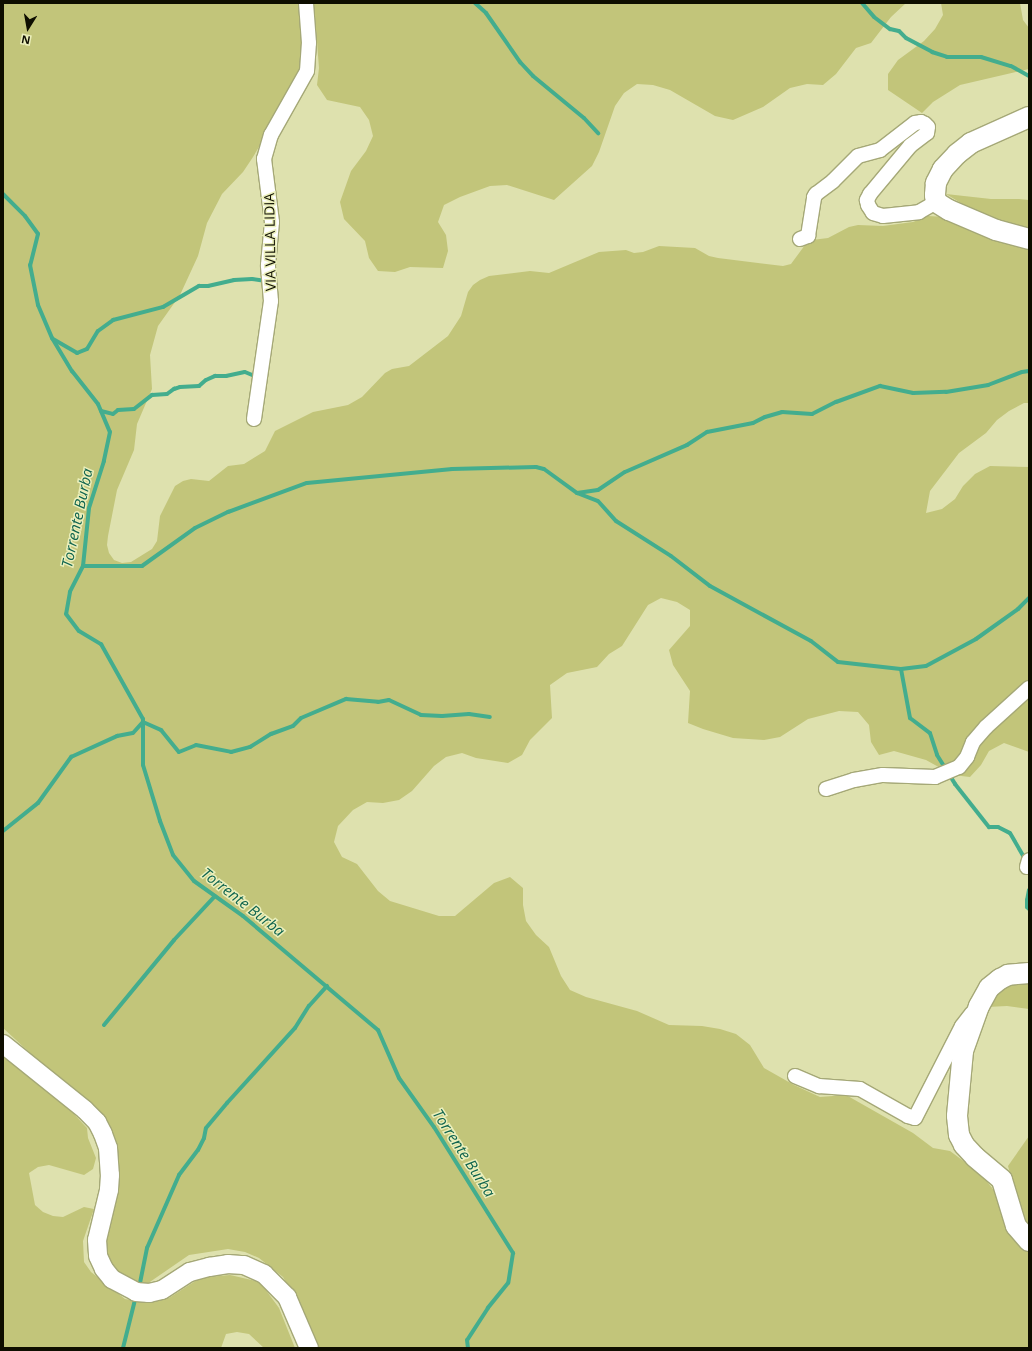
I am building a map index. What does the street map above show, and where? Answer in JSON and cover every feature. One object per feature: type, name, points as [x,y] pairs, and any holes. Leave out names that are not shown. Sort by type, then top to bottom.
[{"type":"main road","points":[[1029,117],[971,143],[957,154],[943,169],[936,183],[935,195],[936,202],[949,210],[996,230],[1029,239]]},
{"type":"main road","points":[[1029,974],[1008,975],[1000,979],[989,988],[969,1031],[961,1064],[956,1104],[959,1135],[969,1152],[1002,1180],[1016,1226],[1029,1241]]},
{"type":"street","name":"VIA VILLA LIDIA","points":[[254,419],[271,301],[268,265],[272,222],[264,159],[270,135],[307,71],[309,43],[306,3]]},
{"type":"street","points":[[800,239],[808,236],[814,197],[816,194],[833,181],[858,156],[880,150],[915,123],[925,124],[928,127],[927,133],[910,146],[870,194],[867,200],[868,205],[873,213],[883,216],[919,212],[936,202]]},
{"type":"street","points":[[826,789],[854,780],[883,775],[935,777],[959,767],[967,757],[973,742],[986,727],[1029,688]]},
{"type":"street","points":[[795,1076],[819,1086],[860,1089],[908,1116],[916,1118],[962,1026],[980,1006]]},
{"type":"street","points":[[3,1044],[85,1110],[97,1122],[103,1134],[108,1148],[110,1175],[109,1190],[98,1240],[98,1256],[104,1269],[112,1279],[136,1292],[149,1293],[162,1290],[190,1272],[228,1264],[244,1265],[264,1274],[287,1297],[309,1348]]},
{"type":"green space","points":[[3,3],[301,3],[304,45],[302,70],[289,96],[253,157],[243,172],[222,194],[207,223],[198,256],[180,295],[158,326],[150,355],[152,389],[137,424],[134,450],[117,490],[108,536],[107,545],[109,553],[114,560],[122,563],[131,562],[152,549],[157,541],[160,516],[175,486],[183,481],[191,479],[209,481],[228,466],[244,464],[265,451],[275,431],[313,412],[348,405],[362,397],[385,373],[392,369],[409,366],[448,336],[461,316],[468,292],[473,285],[489,276],[530,271],[549,273],[599,252],[626,250],[634,253],[643,252],[659,246],[695,248],[709,256],[718,258],[783,266],[791,264],[805,245],[812,240],[828,238],[849,227],[858,225],[883,226],[913,222],[928,216],[946,217],[1029,245],[1029,403],[1024,403],[1009,411],[997,420],[986,433],[959,453],[930,491],[926,513],[942,509],[955,499],[963,486],[975,474],[990,466],[1029,467],[1029,752],[1004,743],[989,751],[981,765],[970,777],[953,775],[926,760],[894,751],[879,755],[871,742],[869,725],[858,712],[839,711],[808,719],[780,737],[764,740],[733,738],[688,723],[690,691],[673,665],[669,650],[690,626],[690,610],[677,602],[661,598],[648,605],[622,646],[609,654],[597,667],[567,673],[550,685],[552,718],[530,740],[522,755],[508,763],[476,758],[462,753],[446,757],[434,766],[412,791],[399,800],[383,803],[367,802],[353,810],[338,826],[334,842],[342,857],[357,864],[378,891],[390,901],[439,916],[455,916],[494,883],[510,877],[523,888],[523,905],[526,921],[536,935],[549,947],[561,976],[570,990],[586,997],[637,1011],[669,1025],[702,1026],[720,1029],[736,1034],[750,1045],[764,1068],[794,1085],[820,1097],[846,1095],[913,1133],[933,1148],[950,1151],[981,1174],[996,1193],[1004,1224],[1029,1249],[1029,1348],[319,1348],[307,1319],[283,1277],[259,1258],[245,1252],[228,1249],[189,1255],[144,1286],[136,1286],[114,1273],[104,1248],[106,1123],[3,1028]]},
{"type":"green space","points":[[314,3],[906,3],[891,17],[871,43],[856,48],[836,74],[823,85],[807,84],[790,88],[763,107],[733,120],[715,116],[670,90],[653,85],[637,84],[624,93],[615,106],[599,152],[592,166],[554,200],[507,185],[490,186],[460,197],[444,205],[438,222],[446,235],[448,251],[443,268],[410,267],[395,272],[378,271],[369,258],[365,241],[344,219],[340,202],[351,171],[366,151],[373,136],[369,120],[360,107],[327,100],[317,85],[319,68]]},
{"type":"green space","points":[[941,3],[1020,3],[1023,20],[1029,28],[1029,69],[960,85],[933,102],[922,113],[888,90],[888,74],[898,60],[924,41],[935,29],[943,15]]},
{"type":"green space","points":[[946,194],[991,199],[1029,200],[1029,233],[974,211]]},
{"type":"green space","points":[[1029,983],[1029,1009],[1007,1006],[987,1007],[994,997],[1005,987],[1012,984]]},
{"type":"green space","points":[[3,1055],[72,1112],[87,1128],[88,1138],[96,1158],[93,1169],[84,1175],[49,1165],[38,1167],[29,1173],[35,1205],[43,1212],[53,1216],[63,1217],[84,1207],[94,1209],[83,1241],[84,1262],[91,1272],[125,1299],[136,1301],[169,1298],[197,1280],[207,1277],[230,1275],[260,1282],[279,1308],[295,1348],[264,1348],[249,1334],[237,1332],[226,1334],[221,1348],[3,1348]]},
{"type":"green space","points":[[1029,1136],[1029,1228],[1021,1213],[1008,1166]]},
{"type":"waterway","points":[[475,3],[486,13],[520,62],[533,76],[584,118],[598,133]]},
{"type":"waterway","points":[[862,3],[874,17],[890,29],[899,31],[906,38],[932,52],[947,57],[981,57],[1011,66],[1029,76]]},
{"type":"waterway","name":"Torrente Burba","points":[[3,194],[25,216],[38,234],[30,265],[38,305],[52,338],[72,371],[98,404],[110,432],[104,461],[89,508],[83,566],[70,592],[66,614],[79,631],[101,644],[143,719],[143,765],[160,821],[173,855],[194,881],[243,916],[378,1030],[399,1078],[434,1127],[513,1253],[508,1283],[488,1308],[467,1340],[468,1348]]},
{"type":"waterway","points":[[53,339],[77,353],[87,349],[98,331],[113,320],[163,307],[199,286],[208,286],[234,280],[252,279],[266,281]]},
{"type":"waterway","points":[[577,493],[598,490],[625,472],[687,445],[707,432],[753,423],[765,417],[782,412],[812,414],[836,402],[880,386],[913,393],[946,392],[988,385],[1022,372],[1029,371]]},
{"type":"waterway","points":[[101,411],[113,414],[118,410],[134,409],[152,395],[167,394],[180,387],[199,386],[206,380],[215,376],[226,376],[245,372],[257,377]]},
{"type":"waterway","points":[[83,566],[142,566],[195,528],[228,512],[307,483],[452,469],[536,467],[544,469],[577,493],[598,501],[616,521],[671,556],[710,586],[811,641],[838,662],[901,669],[926,666],[976,639],[1018,609],[1029,598]]},
{"type":"waterway","points":[[901,669],[910,718],[930,733],[937,755],[955,784],[989,827],[998,827],[1010,833],[1025,859]]},
{"type":"waterway","points":[[3,831],[38,803],[71,757],[117,736],[133,733],[143,722],[161,730],[179,752],[196,745],[231,752],[250,747],[271,734],[293,726],[301,718],[346,699],[378,702],[389,700],[421,715],[442,716],[469,714],[490,717]]},
{"type":"waterway","points":[[1029,890],[1027,900],[1027,907],[1029,909]]},
{"type":"waterway","points":[[104,1025],[174,940],[215,896]]},
{"type":"waterway","points":[[139,1288],[147,1248],[179,1175],[198,1150],[204,1138],[206,1128],[295,1028],[309,1006],[327,986]]},
{"type":"waterway","points":[[123,1348],[136,1296]]}]
